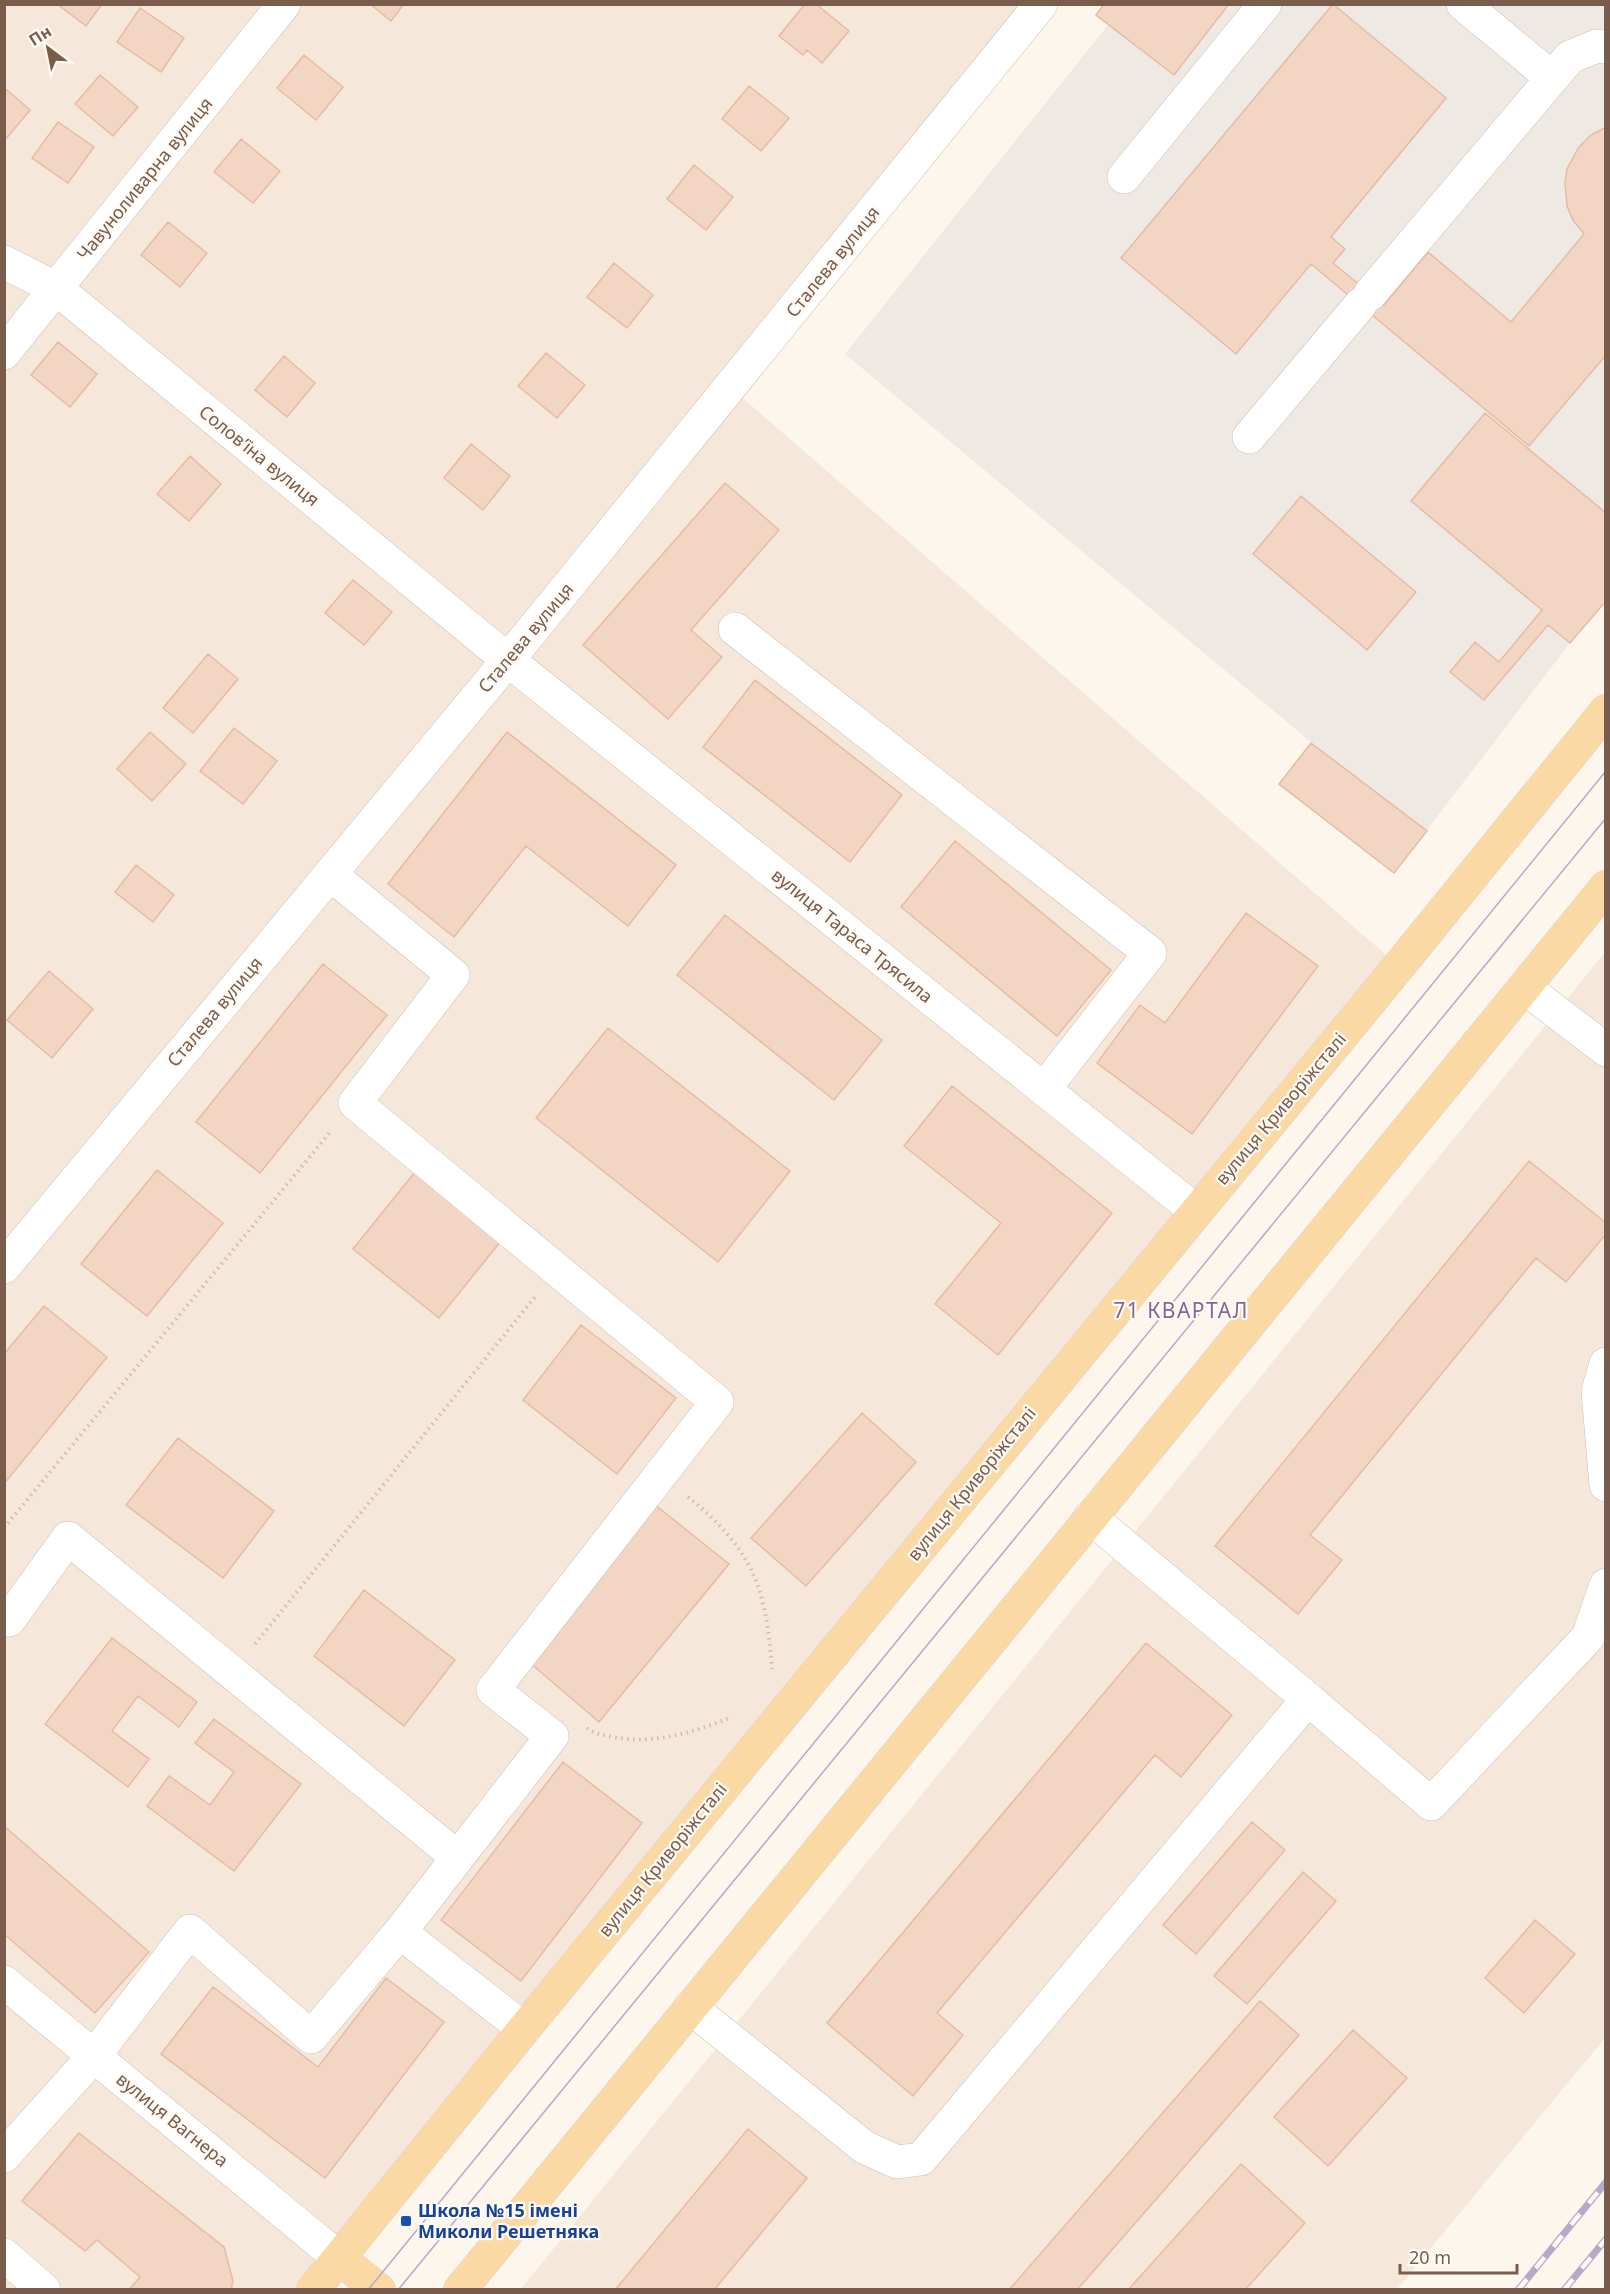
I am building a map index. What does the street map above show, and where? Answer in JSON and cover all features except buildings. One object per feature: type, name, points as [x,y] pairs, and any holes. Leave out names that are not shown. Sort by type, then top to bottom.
[{"type":"main road","name":"вулиця Криворіжсталі","points":[[314,2289],[524,2029],[1605,711]]},
{"type":"main road","points":[[460,2289],[1605,887]]},
{"type":"main road","points":[[339,2258],[379,2289]]},
{"type":"street","name":"Чавуноливарна вулиця","points":[[4,353],[57,290],[284,4]]},
{"type":"street","name":"Сталева вулиця","points":[[4,1268],[508,660],[1041,4]]},
{"type":"street","points":[[1124,177],[1265,4]]},
{"type":"street","points":[[1463,4],[1552,78]]},
{"type":"street","points":[[1249,437],[1570,57],[1597,46],[1605,46]]},
{"type":"street","name":"Соловʼїна вулиця","points":[[4,262],[57,290],[508,660]]},
{"type":"street","points":[[735,629],[1150,953],[1044,1089]]},
{"type":"street","name":"вулиця Тараса Трясила","points":[[508,660],[1196,1211]]},
{"type":"street","points":[[4,2156],[94,2056],[190,1931],[311,2037],[400,1932],[552,1736],[493,1690],[717,1402],[355,1103],[453,975],[330,874]]},
{"type":"street","points":[[1524,987],[1605,1050]]},
{"type":"street","points":[[1605,1364],[1598,1391],[1605,1485]]},
{"type":"street","points":[[1090,1517],[1431,1804],[1588,1637],[1605,1585]]},
{"type":"street","points":[[4,1616],[9,1620],[68,1539],[457,1857]]},
{"type":"street","points":[[690,2007],[864,2147],[897,2162],[921,2159],[1308,1699]]},
{"type":"street","points":[[400,1932],[524,2029]]},
{"type":"street","name":"вулиця Вагнера","points":[[4,1982],[339,2258]]},
{"type":"street","points":[[4,2254],[44,2289]]},
{"type":"path","points":[[4,1528],[355,1103]]},
{"type":"path","points":[[232,1672],[557,1269]]},
{"type":"path","points":[[661,1475],[714,1518],[732,1540],[747,1564],[761,1593],[769,1633],[773,1679]]},
{"type":"path","points":[[552,1736],[567,1718],[573,1718],[594,1733],[628,1740],[657,1740],[701,1730],[733,1716]]},
{"type":"shaded area","points":[[5,5],[1041,5],[731,388],[1399,966],[313,2289],[5,2290]]},
{"type":"shaded area","points":[[1104,5],[1605,5],[1605,601],[1570,643],[1394,873],[1279,784],[1311,742],[845,354],[1108,25],[1096,15]]},
{"type":"shaded area","points":[[1605,952],[1605,2038],[1397,2289],[520,2290]]},
{"type":"tram line","points":[[368,2290],[1606,771]]},
{"type":"tram line","points":[[398,2290],[1606,818]]},
{"type":"railway","points":[[1518,2290],[1606,2182]]},
{"type":"railway","points":[[1564,2290],[1606,2239]]},
{"type":"place","name":"Школа №15 імені Миколи Решетняка","points":[[406,2221]]},
{"type":"district","name":"71 КВАРТАЛ","points":[[1181,1311]]}]
